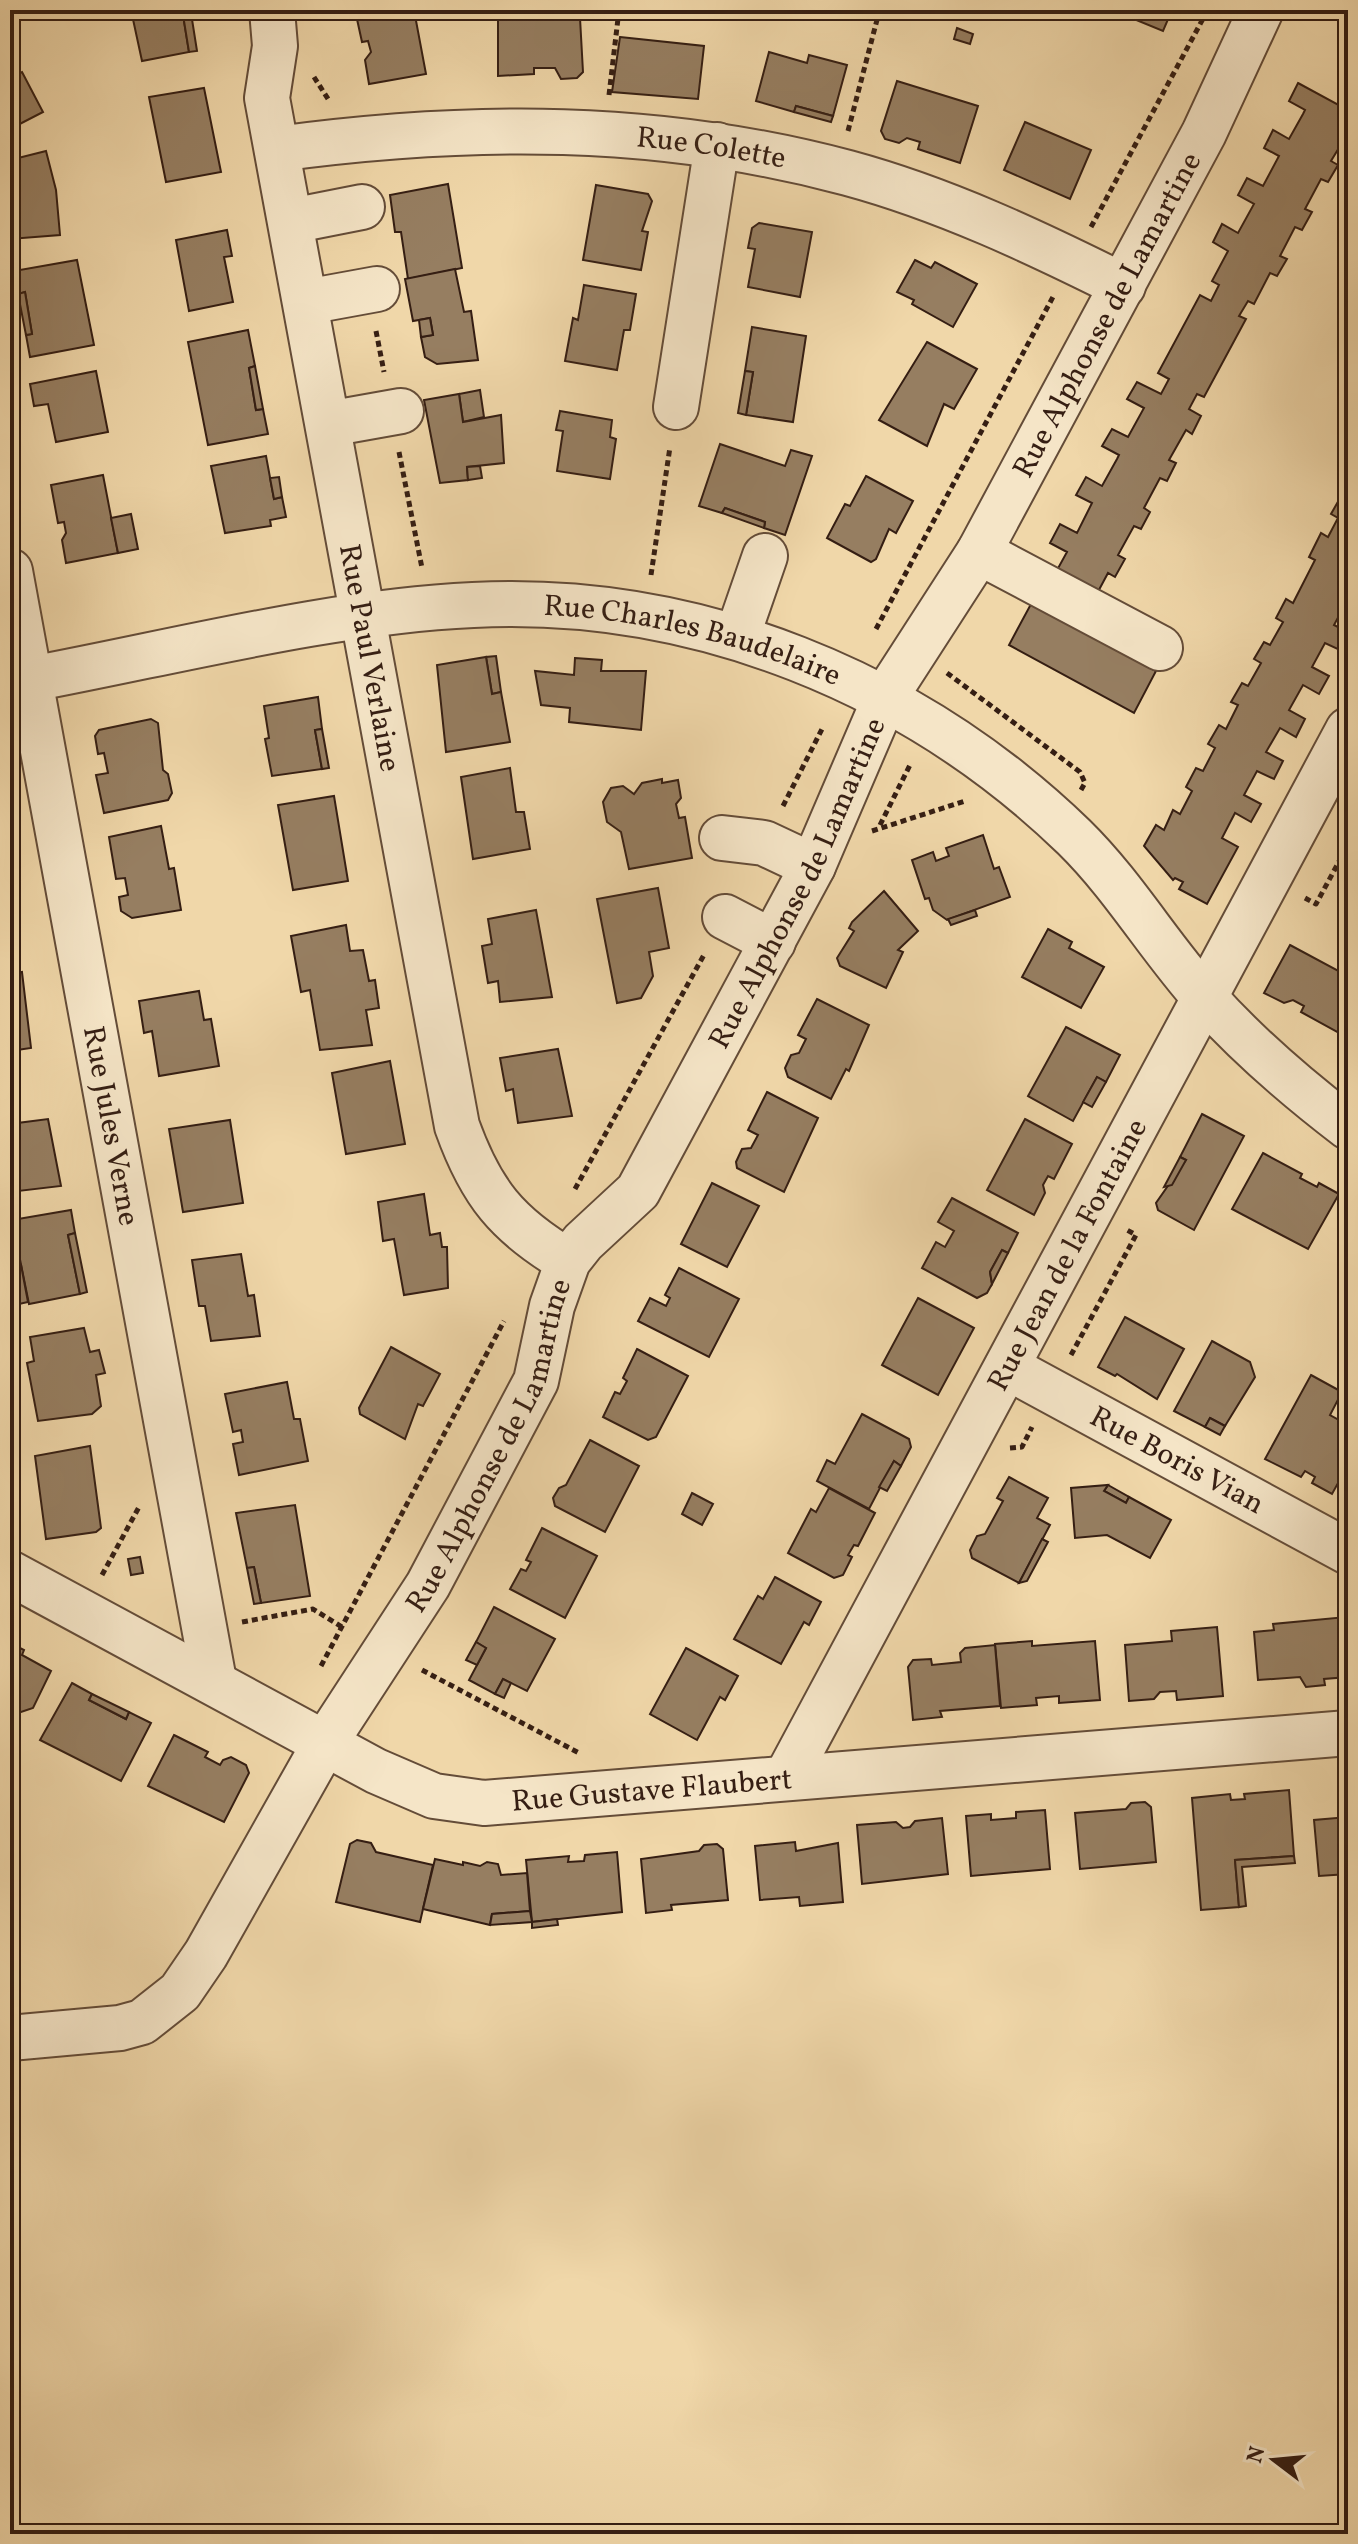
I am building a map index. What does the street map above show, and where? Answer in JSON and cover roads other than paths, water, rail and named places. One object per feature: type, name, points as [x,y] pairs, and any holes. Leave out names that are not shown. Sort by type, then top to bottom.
[{"type":"street","name":"Rue Paul Verlaine","points":[[272,10],[275,46],[267,98],[457,1126],[468,1157],[504,1212],[529,1238],[568,1261]]},
{"type":"street","name":"Rue Alphonse de Lamartine","points":[[10,2038],[120,2028],[142,2022],[162,2010],[180,1992],[206,1954],[325,1743],[428,1585],[536,1381],[552,1306],[568,1261],[583,1242],[638,1191],[818,857],[886,696],[979,552],[1204,133],[1261,10]]},
{"type":"street","name":"Rue Colette","points":[[277,149],[432,131],[605,132],[717,145],[838,171],[992,225],[1123,286]]},
{"type":"street","points":[[676,407],[717,145]]},
{"type":"street","points":[[291,221],[362,207]]},
{"type":"street","points":[[306,302],[377,289]]},
{"type":"street","points":[[328,424],[401,411]]},
{"type":"street","points":[[979,552],[1160,648]]},
{"type":"street","points":[[737,637],[765,556]]},
{"type":"street","name":"Rue Jules Verne","points":[[10,571],[20,681],[177,1471],[214,1681]]},
{"type":"street","name":"Rue Charles Baudelaire","points":[[20,681],[363,616],[507,604],[645,616],[737,637],[886,696],[1013,785],[1084,849],[1121,890],[1204,998],[1271,1064],[1348,1127]]},
{"type":"street","name":"Rue Jean de la Fontaine","points":[[786,1778],[1348,730]]},
{"type":"street","points":[[722,838],[764,843],[818,857]]},
{"type":"street","points":[[725,917],[773,942]]},
{"type":"street","name":"Rue Boris Vian","points":[[1007,1367],[1348,1552]]},
{"type":"street","name":"Rue Gustave Flaubert","points":[[10,1573],[409,1787],[434,1796],[484,1803],[1348,1733]]}]
